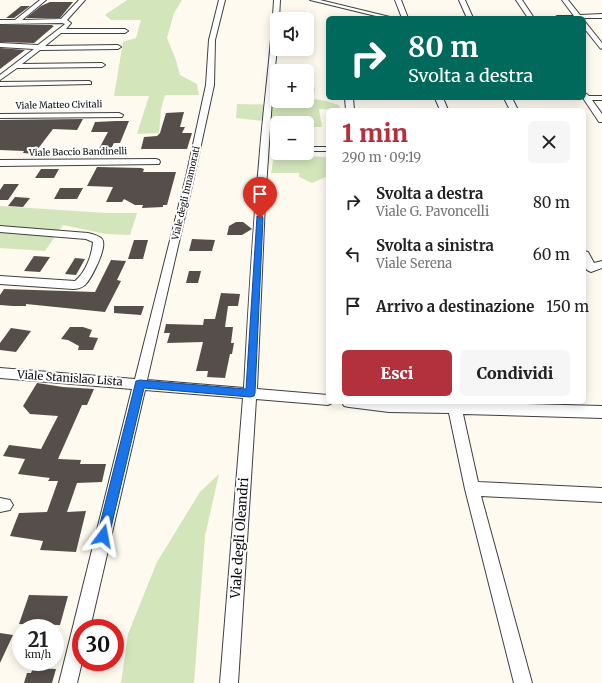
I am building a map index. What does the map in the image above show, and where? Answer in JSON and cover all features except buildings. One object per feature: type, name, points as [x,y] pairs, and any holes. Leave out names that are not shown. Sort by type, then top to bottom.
[{"type":"street","points":[[16,22],[43,0]]},
{"type":"street","points":[[0,78],[67,26],[65,22],[82,0]]},
{"type":"street","name":"Viale degli Innamorati","points":[[83,619],[190,177],[208,93],[212,40],[222,0]]},
{"type":"street","name":"Viale degli Oleandri","points":[[229,683],[250,393],[260,210],[268,149],[269,85],[275,40],[277,0]]},
{"type":"street","points":[[314,0],[337,8],[380,16]]},
{"type":"street","points":[[325,0],[337,8]]},
{"type":"street","points":[[398,0],[404,16]]},
{"type":"street","points":[[462,0],[469,16]]},
{"type":"street","points":[[518,0],[530,16]]},
{"type":"street","points":[[565,0],[578,16]]},
{"type":"street","points":[[586,17],[602,16]]},
{"type":"street","points":[[0,22],[65,22]]},
{"type":"street","points":[[586,26],[602,46]]},
{"type":"street","points":[[60,32],[125,31]]},
{"type":"street","points":[[0,45],[41,47],[118,46]]},
{"type":"street","points":[[0,67],[102,65]]},
{"type":"street","points":[[0,84],[89,83]]},
{"type":"street","points":[[586,96],[602,98]]},
{"type":"street","points":[[586,97],[602,120]]},
{"type":"street","name":"Viale Matteo Civitali","points":[[0,116],[119,115]]},
{"type":"street","points":[[314,149],[326,149]]},
{"type":"street","name":"Viale Baccio Bandinelli","points":[[0,163],[156,162]]},
{"type":"street","points":[[0,229],[88,236],[98,240],[98,245],[86,276],[79,284],[73,285],[0,280]]},
{"type":"street","points":[[587,269],[602,264]]},
{"type":"street","name":"Viale Stanislao Lista","points":[[0,373],[326,400]]},
{"type":"street","points":[[370,404],[455,408],[563,406],[602,412]]},
{"type":"street","points":[[455,408],[472,490],[523,683]]},
{"type":"street","points":[[472,490],[602,495]]},
{"type":"street","name":"Viale degli Innamorati","points":[[68,683],[72,666]]},
{"type":"green space","points":[[127,0],[182,0],[174,13],[167,38],[180,75],[197,84],[199,95],[165,95],[161,109],[159,133],[137,134],[149,96],[114,96],[123,42],[136,38],[141,20],[111,20],[105,15]]},
{"type":"green space","points":[[314,99],[339,105],[340,108],[319,109],[322,127],[314,127],[314,116],[270,116],[270,122],[236,118],[237,104],[270,105],[270,108],[314,108]]},
{"type":"green space","points":[[314,156],[326,157],[326,177],[312,183],[299,177],[299,173],[271,173],[273,160],[314,160]]},
{"type":"green space","points":[[0,206],[106,213],[137,213],[130,235],[106,234],[63,225],[45,251],[0,248]]},
{"type":"green space","points":[[219,474],[205,536],[194,683],[121,683],[123,671],[124,671],[128,634],[157,562],[200,492]]},
{"type":"route","points":[[103,536],[140,384],[250,393],[260,218]]}]
